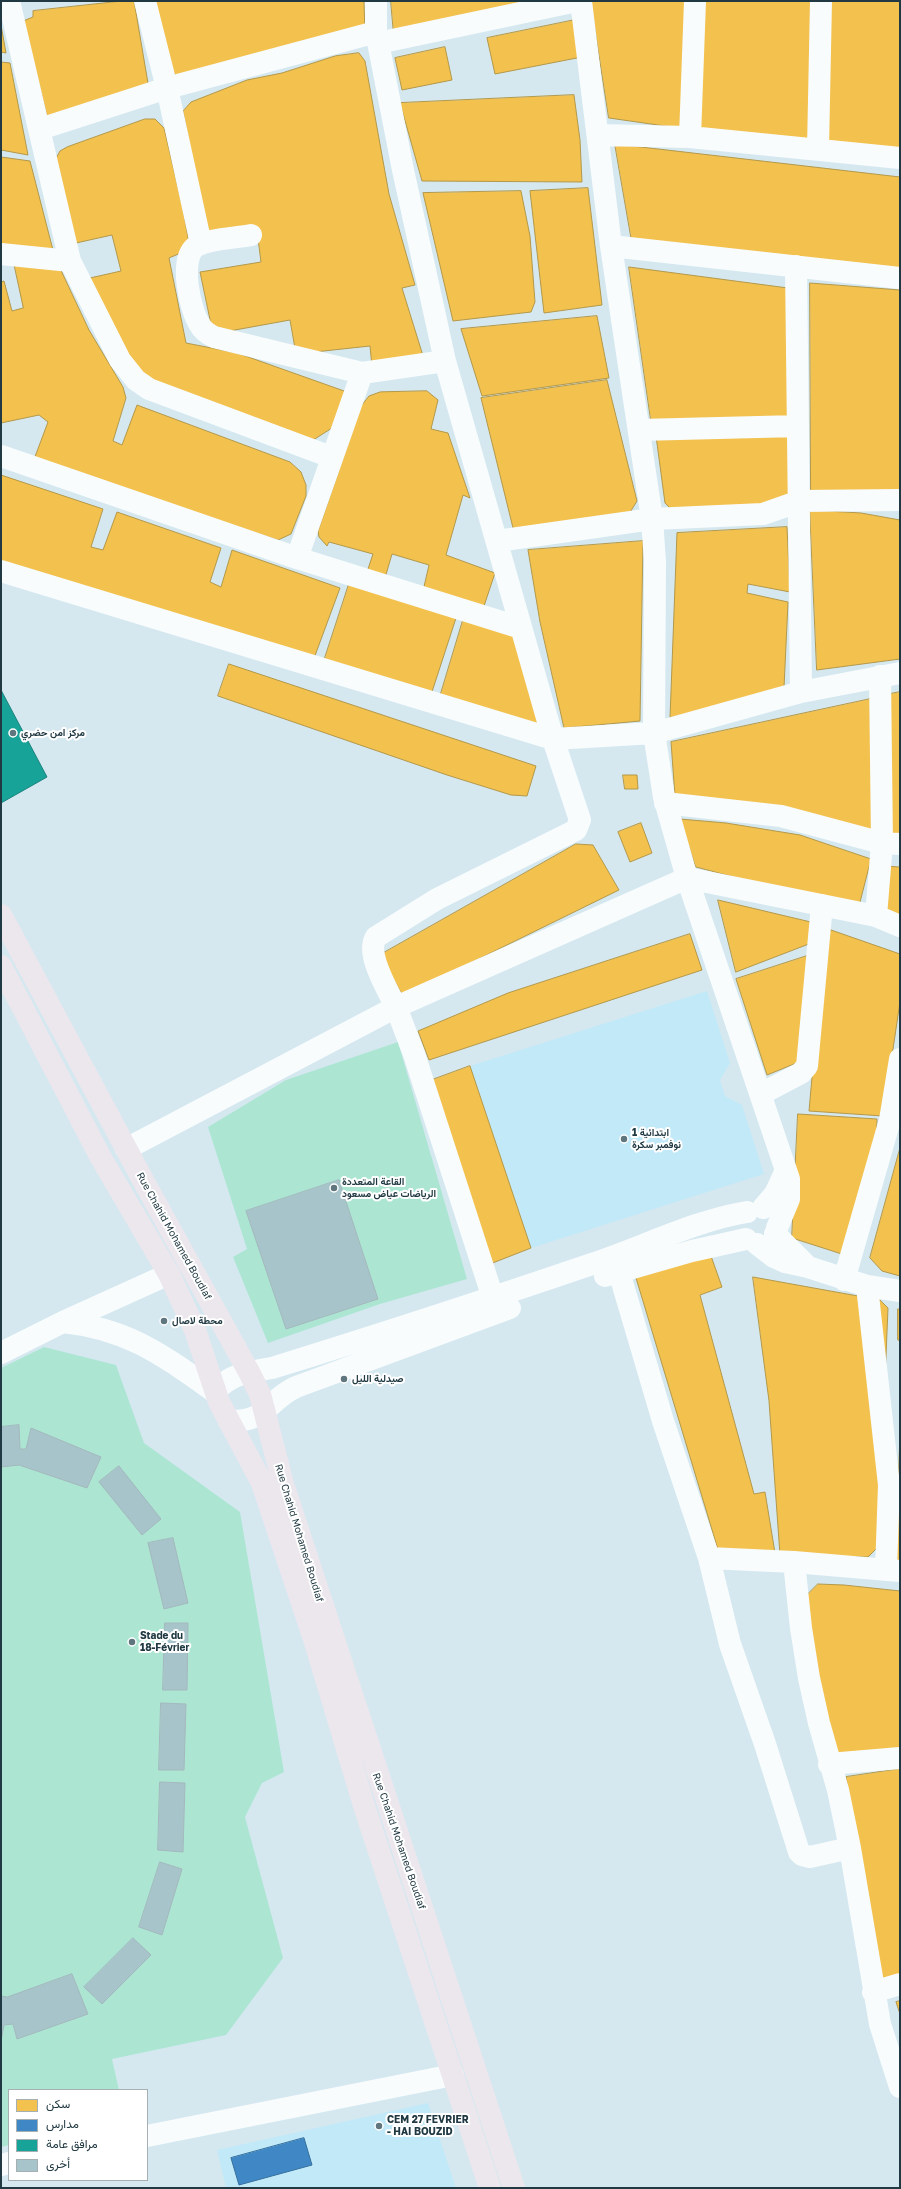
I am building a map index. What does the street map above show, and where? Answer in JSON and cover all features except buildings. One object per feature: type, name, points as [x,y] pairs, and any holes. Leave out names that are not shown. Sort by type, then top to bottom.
[{"type":"main road","name":"Rue Chahid Mohamed Boudiaf","points":[[1,915],[126,1149],[260,1394],[283,1484],[514,2188]]},
{"type":"main road","name":"Rue Chahid Mohamed Boudiaf","points":[[1,966],[100,1158],[168,1274],[198,1337],[215,1392],[262,1483],[314,1639],[365,1809],[490,2188]]},
{"type":"street","points":[[9,1],[70,261],[120,360],[136,380],[149,390],[331,457]]},
{"type":"street","points":[[145,1],[167,88],[201,244]]},
{"type":"street","points":[[376,1],[377,38],[403,170],[445,361],[553,739],[579,814],[578,828],[437,899],[376,937],[373,942],[372,954],[396,1007],[414,1054],[493,1298]]},
{"type":"street","points":[[40,129],[167,88],[377,38],[577,1]]},
{"type":"street","points":[[581,1],[611,246],[652,519],[655,562],[654,733],[665,803],[687,878],[786,1168],[790,1189],[789,1199],[764,1236]]},
{"type":"street","points":[[690,137],[695,1]]},
{"type":"street","points":[[818,149],[821,1]]},
{"type":"street","points":[[598,135],[690,137],[900,158]]},
{"type":"street","points":[[252,235],[201,244],[190,253],[187,274],[194,316],[206,332],[214,337],[362,373],[445,361]]},
{"type":"street","points":[[611,246],[900,278]]},
{"type":"street","points":[[1,254],[70,261]]},
{"type":"street","points":[[796,266],[800,501],[801,692]]},
{"type":"street","points":[[297,558],[331,457],[362,373]]},
{"type":"street","points":[[639,430],[798,426]]},
{"type":"street","points":[[1,456],[297,558],[521,628]]},
{"type":"street","points":[[497,541],[652,519],[763,514],[800,501],[900,500]]},
{"type":"street","points":[[1,571],[553,739],[654,733],[801,692],[890,675],[891,843],[876,916]]},
{"type":"street","points":[[665,803],[781,816],[891,843]]},
{"type":"street","points":[[126,1149],[396,1007],[687,878],[876,916],[900,926]]},
{"type":"street","points":[[761,1094],[801,1073],[807,1066],[822,905]]},
{"type":"street","points":[[844,1280],[890,1120],[900,1059]]},
{"type":"street","points":[[764,1236],[742,1234],[740,1222],[775,1194],[786,1168]]},
{"type":"street","points":[[63,1322],[106,1329],[146,1345],[215,1392],[233,1377],[249,1372],[272,1368],[493,1298],[612,1258],[707,1221],[755,1210],[772,1213],[777,1223],[764,1236],[692,1251],[619,1272],[498,1312],[296,1387],[285,1393],[265,1412],[252,1419],[229,1421]]},
{"type":"street","points":[[764,1236],[780,1260],[808,1267],[844,1280],[900,1292]]},
{"type":"street","points":[[619,1272],[663,1421],[709,1558],[730,1644],[765,1744],[799,1852],[802,1855],[810,1857],[850,1848]]},
{"type":"street","points":[[1,1353],[63,1322],[168,1274]]},
{"type":"street","points":[[709,1558],[794,1562],[893,1571],[889,1485],[867,1286]]},
{"type":"street","points":[[794,1562],[801,1628],[809,1678],[829,1764],[838,1790],[850,1848],[880,2024],[900,2087]]},
{"type":"street","points":[[829,1764],[900,1758]]},
{"type":"street","points":[[874,1992],[900,1984]]},
{"type":"street","points":[[148,2136],[453,2075]]},
{"type":"shaded area","name":"ابتدائية 1 نوفمبر سكرة","points":[[707,991],[730,1063],[720,1080],[725,1096],[742,1105],[764,1174],[531,1248],[470,1066]]},
{"type":"shaded area","name":"CEM 27 FEVRIER - HAI BOUZID","points":[[428,2103],[456,2188],[226,2188],[217,2150]]},
{"type":"green space","name":"القاعة المتعددة الرياضات عياض مسعود","points":[[398,1042],[467,1279],[380,1304],[268,1343],[233,1257],[247,1249],[208,1127],[286,1080]]},
{"type":"green space","name":"Stade du 18-Février","points":[[44,1347],[116,1365],[144,1443],[240,1512],[284,1772],[262,1783],[245,1817],[283,1958],[226,2035],[112,2059],[119,2089],[8,2089],[8,2145],[1,2147],[1,1368]]},
{"type":"place","name":"مركز امن حضري","points":[[13,733]]},
{"type":"place","name":"ابتدائية 1 نوفمبر سكرة","points":[[624,1139]]},
{"type":"place","name":"القاعة المتعددة الرياضات عياض مسعود","points":[[334,1188]]},
{"type":"place","name":"محطة لاصال","points":[[164,1321]]},
{"type":"place","name":"صيدلية الليل","points":[[344,1379]]},
{"type":"place","name":"Stade du 18-Février","points":[[132,1642]]},
{"type":"place","name":"CEM 27 FEVRIER - HAI BOUZID","points":[[379,2126]]}]
